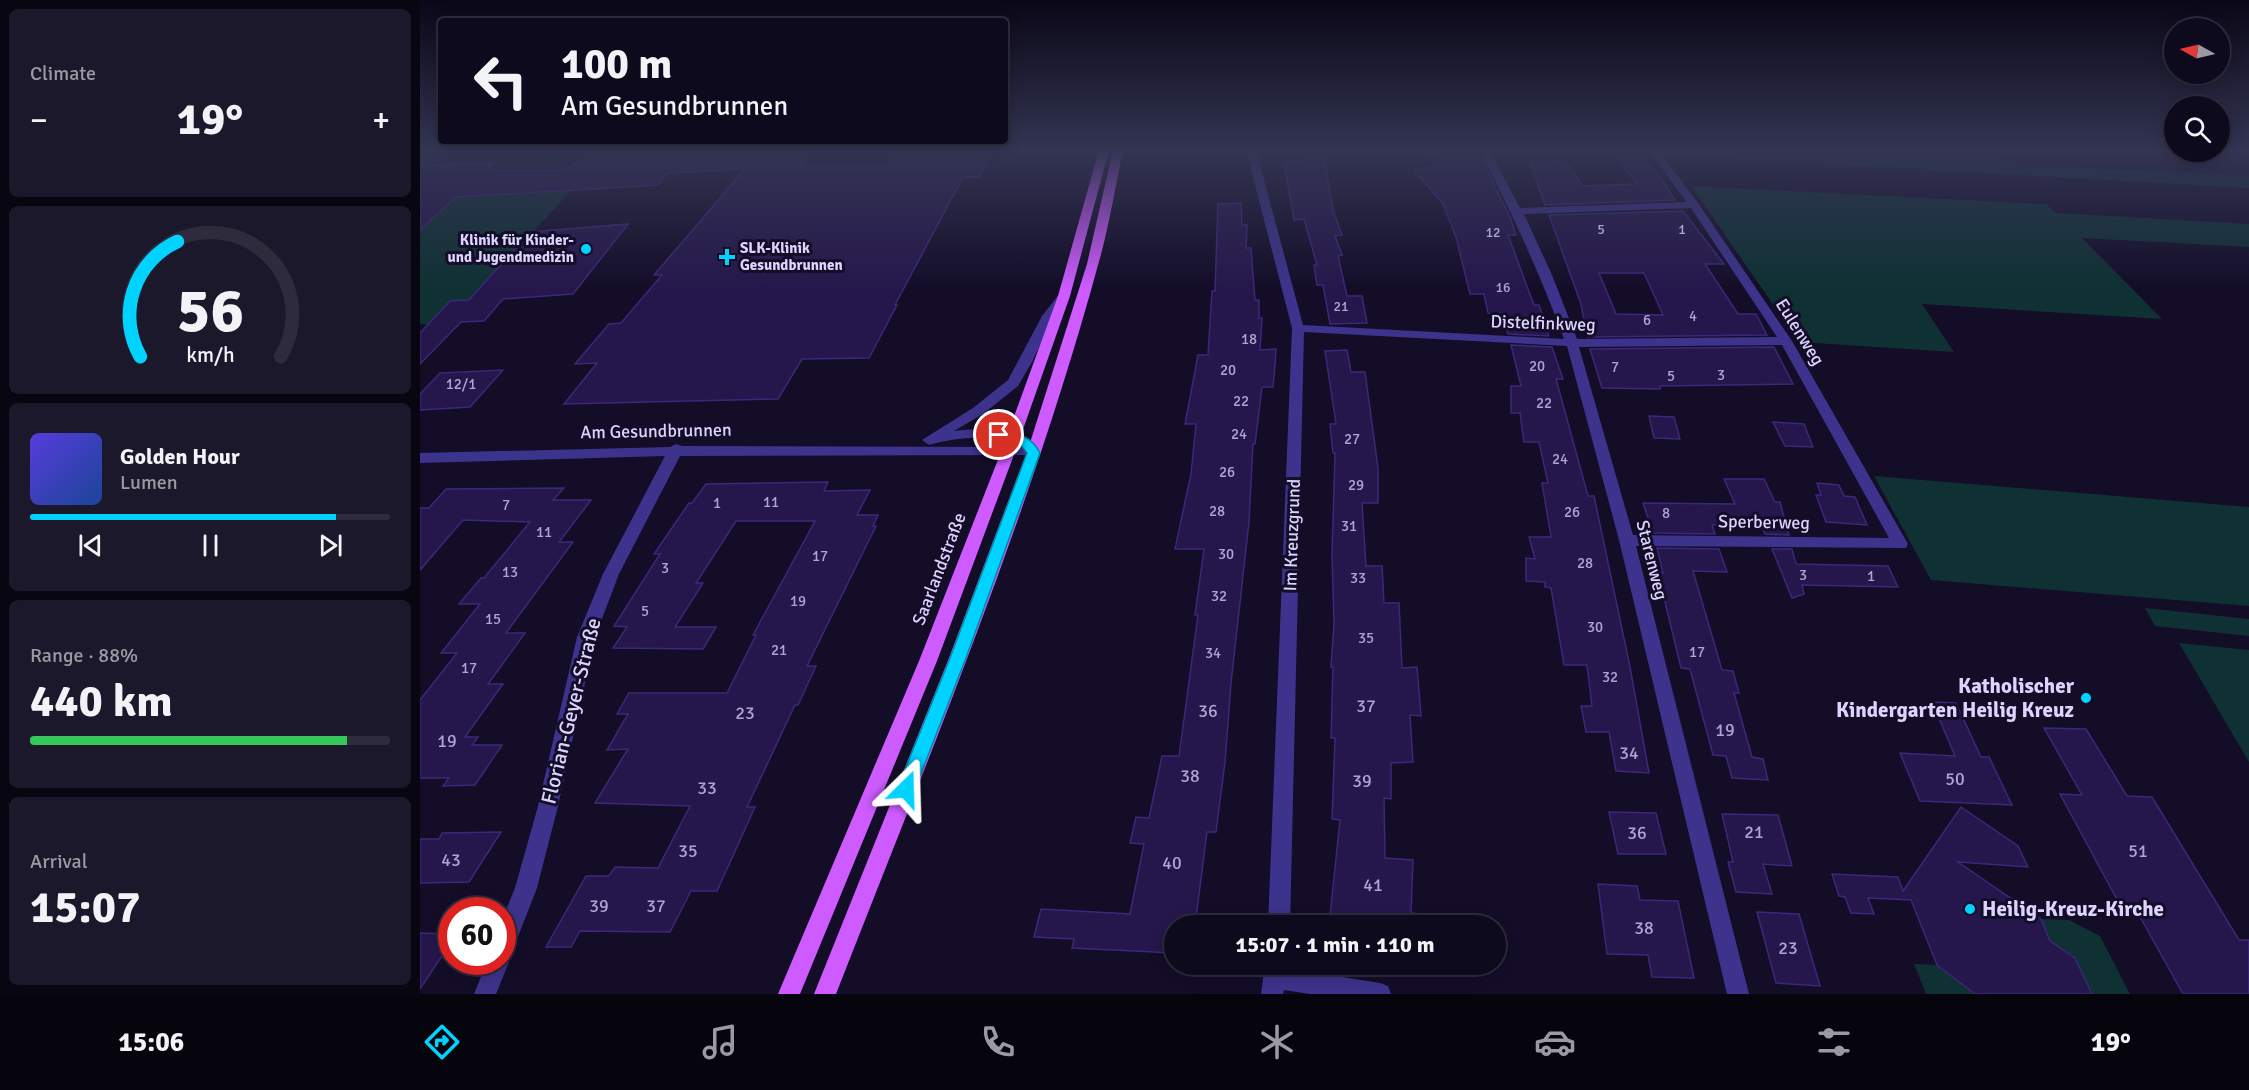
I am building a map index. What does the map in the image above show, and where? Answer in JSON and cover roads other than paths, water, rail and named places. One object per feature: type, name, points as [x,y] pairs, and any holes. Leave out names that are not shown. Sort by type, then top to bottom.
[{"type":"main road","name":"Saarlandstraße","points":[[789,994],[928,661],[1011,444],[1064,296],[1091,196]]},
{"type":"main road","points":[[825,994],[958,658],[1034,453],[1093,264],[1108,196]]},
{"type":"street","name":"Im Kreuzgrund","points":[[1263,196],[1298,328],[1279,915]]},
{"type":"street","name":"Starenweg","points":[[1509,196],[1546,275],[1572,343],[1627,540],[1738,994]]},
{"type":"street","name":"Eulenweg","points":[[1688,196],[1786,341],[1900,543]]},
{"type":"street","points":[[1517,211],[1694,205]]},
{"type":"street","name":"Am Gesundbrunnen","points":[[929,440],[978,411],[1013,383],[1026,362],[1047,316],[1064,296]]},
{"type":"street","name":"Distelfinkweg","points":[[1298,328],[1572,343],[1786,341]]},
{"type":"street","name":"Am Gesundbrunnen","points":[[893,449],[948,435],[999,435],[1011,444],[1034,453]]},
{"type":"street","name":"Am Gesundbrunnen","points":[[421,459],[676,449],[893,449],[1011,444]]},
{"type":"street","name":"Florian-Geyer-Straße","points":[[516,913],[526,888],[548,806],[586,637],[611,574],[676,449]]},
{"type":"street","name":"Sperberweg","points":[[1627,540],[1900,543]]},
{"type":"street","points":[[485,994],[493,975]]},
{"type":"street","points":[[1274,978],[1380,994]]},
{"type":"place","name":"Klinik für Kinder- und Jugendmedizin","points":[[586,249]]},
{"type":"place","name":"SLK-Klinik Gesundbrunnen","points":[[727,257]]},
{"type":"place","name":"Katholischer Kindergarten Heilig Kreuz","points":[[2086,698]]},
{"type":"place","name":"Heilig-Kreuz-Kirche","points":[[1970,909]]}]
